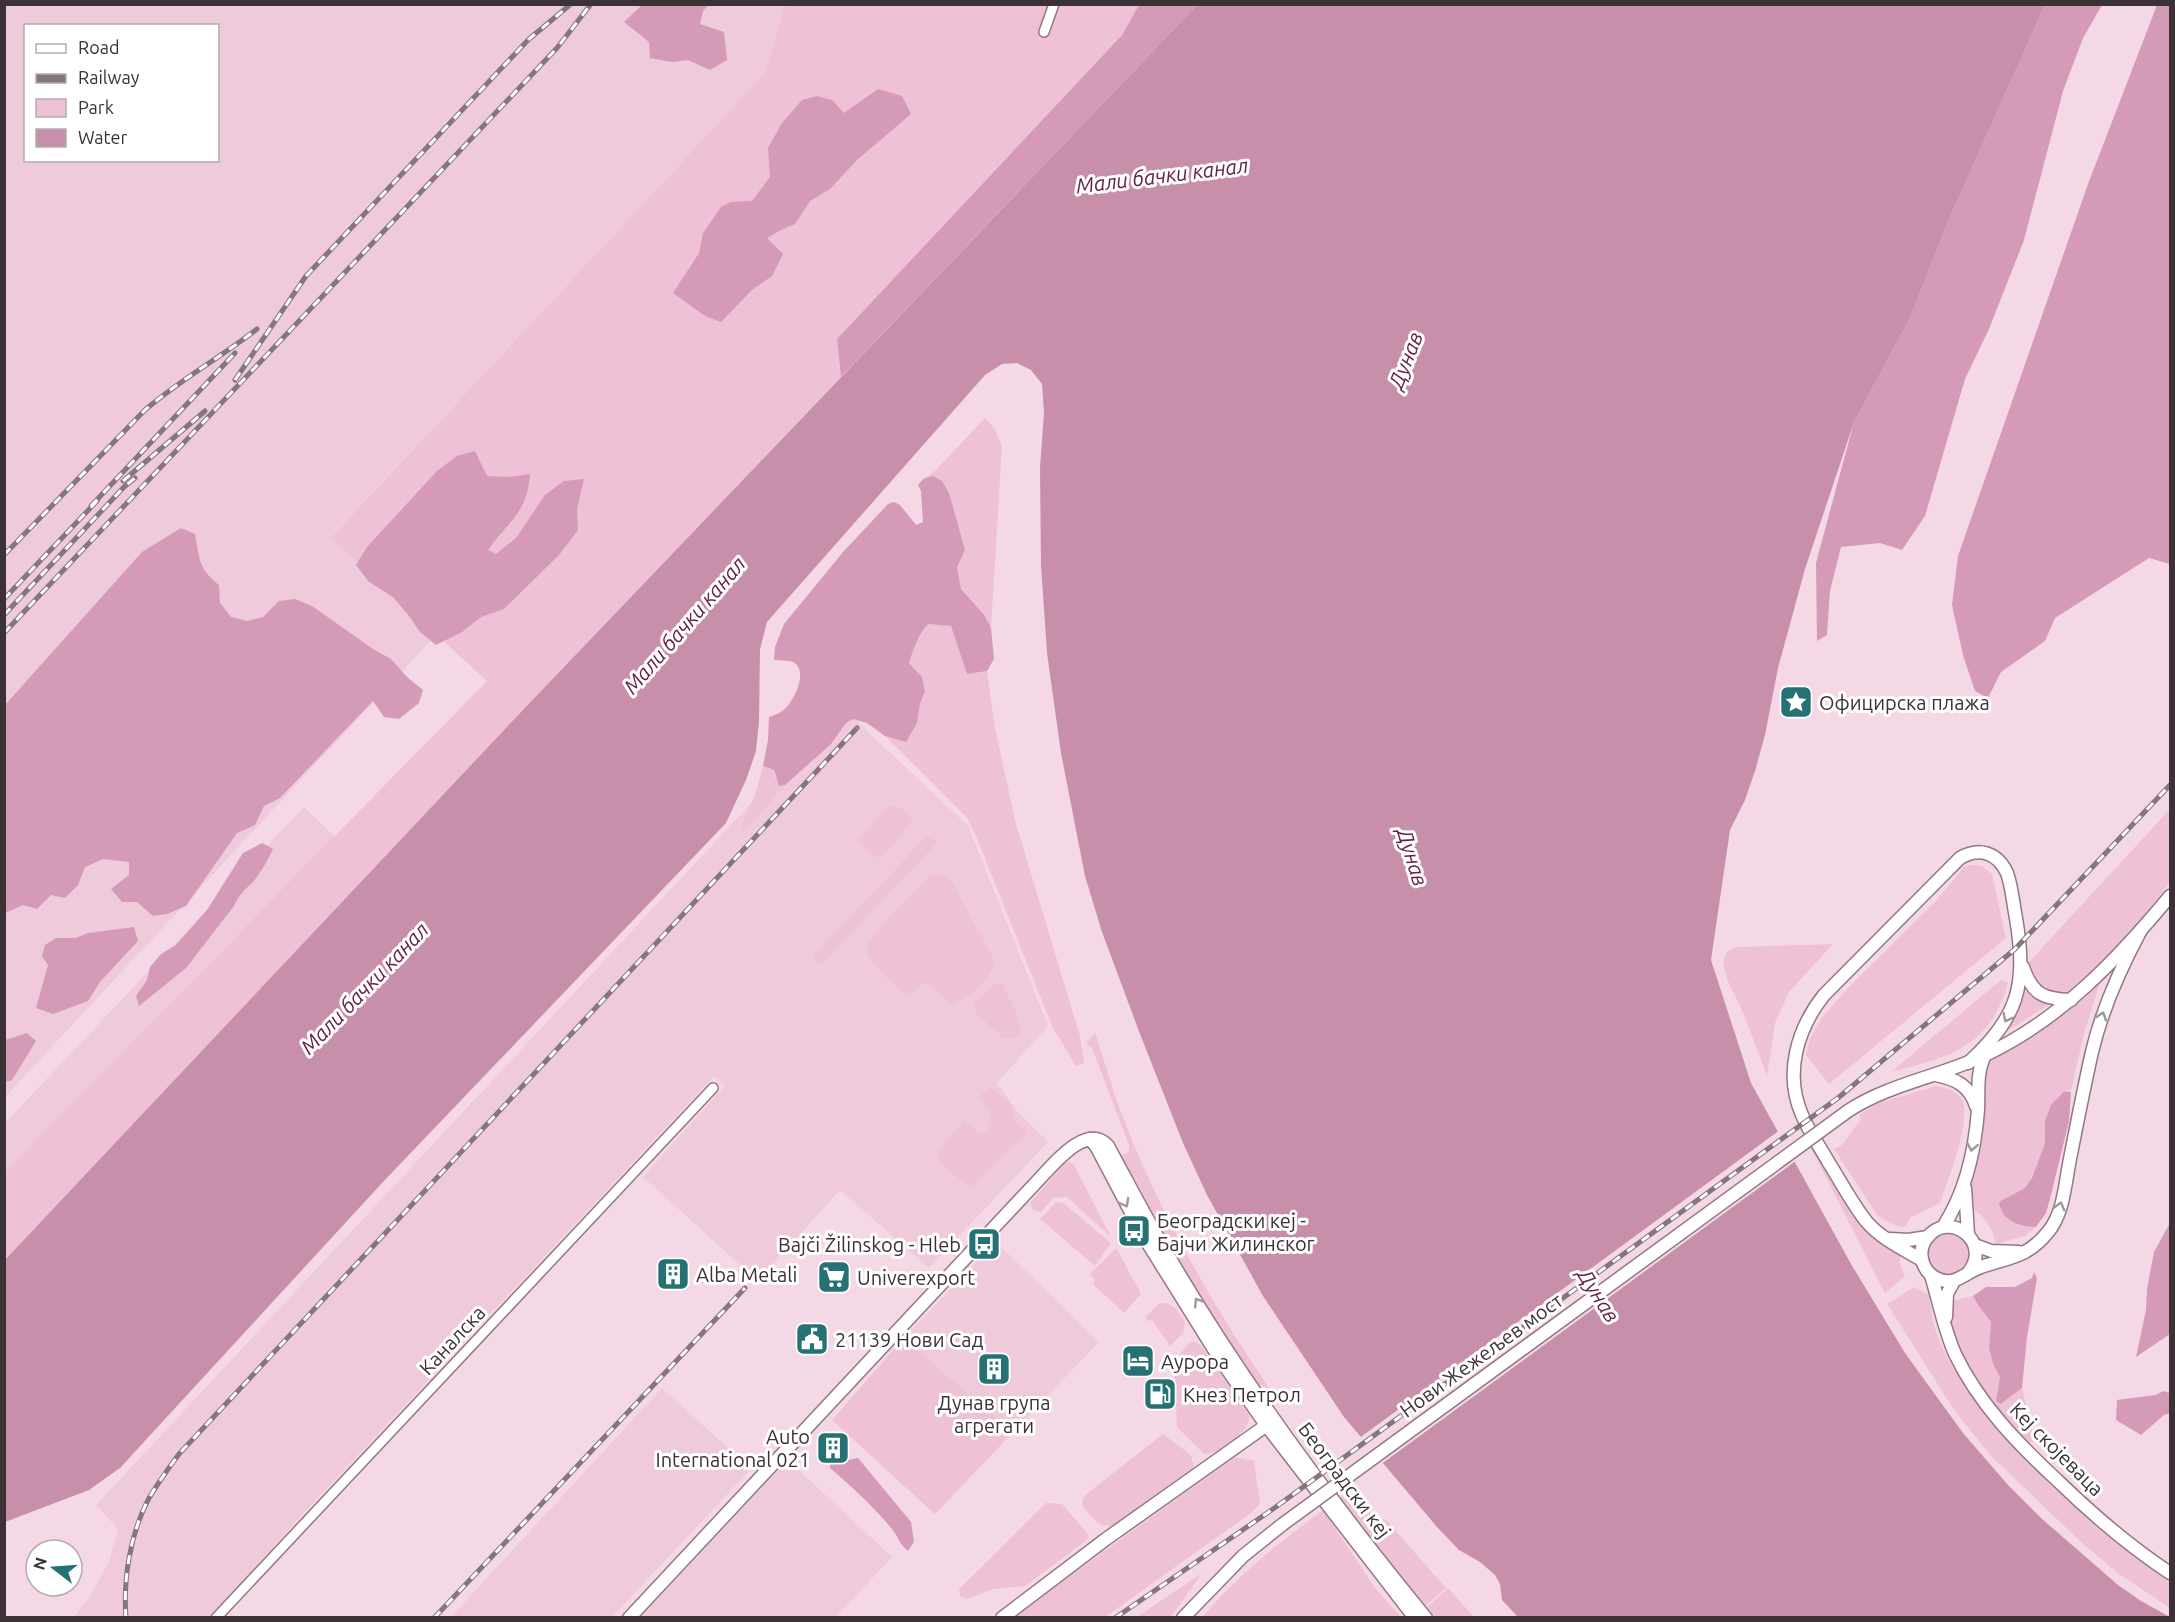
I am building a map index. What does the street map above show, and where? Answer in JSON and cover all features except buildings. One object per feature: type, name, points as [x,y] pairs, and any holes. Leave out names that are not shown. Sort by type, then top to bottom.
[{"type":"main road","points":[[2071,1000],[2051,999],[2040,994],[2030,983],[2022,962],[2007,873],[2000,860],[1981,851],[1960,858],[1925,892],[1828,990],[1806,1021],[1799,1039],[1794,1071],[1797,1100],[1802,1118],[1867,1222],[1888,1239],[1922,1260],[1931,1275],[1942,1281],[1954,1281],[1981,1267],[2027,1252],[2035,1247],[2049,1231],[2058,1213],[2100,1024],[2122,966],[2141,930],[2170,896]]},
{"type":"main road","name":"Нови Жежељев мост","points":[[1183,1617],[1243,1556],[1283,1524],[1848,1111],[1884,1091],[1968,1063],[2029,1030],[2071,1000],[2108,966],[2141,930]]},
{"type":"main road","points":[[1968,1063],[1995,1036],[2009,1017],[2018,990],[2022,962]]},
{"type":"main road","points":[[1888,1239],[1908,1240],[1928,1237],[1943,1227],[1953,1210],[1965,1183],[1978,1110],[1979,1073],[1985,1055]]},
{"type":"main road","points":[[1936,1075],[1962,1084],[1974,1100],[1978,1110]]},
{"type":"main road","name":"Београдски кеј","points":[[629,1617],[1044,1174],[1073,1147],[1090,1139],[1104,1142],[1104,1149],[1270,1422],[1415,1617]]},
{"type":"main road","points":[[1965,1183],[1975,1263],[1968,1274]]},
{"type":"main road","points":[[1943,1227],[1957,1228],[1971,1240],[1991,1251],[2027,1252]]},
{"type":"main road","points":[[1922,1260],[1922,1248],[1928,1237]]},
{"type":"main road","name":"Кеј скојеваца","points":[[1931,1275],[1954,1352],[1979,1394],[2013,1437],[2102,1522],[2170,1573]]},
{"type":"main road","name":"Кеј скојеваца","points":[[1946,1328],[1947,1294],[1954,1281]]},
{"type":"main road","points":[[1002,1617],[1106,1539],[1270,1422]]},
{"type":"main road","name":"Београдски кеј","points":[[1270,1422],[1330,1494],[1426,1617]]},
{"type":"street","points":[[1044,32],[1054,4]]},
{"type":"street","name":"Каналска","points":[[216,1617],[713,1088]]},
{"type":"shaded area","points":[[5,5],[785,5],[765,73],[330,537],[436,635],[5,1097]]},
{"type":"shaded area","points":[[642,5],[708,5],[703,11],[700,24],[724,32],[727,60],[710,70],[688,60],[672,62],[650,58],[649,42],[624,22]]},
{"type":"shaded area","points":[[1139,5],[1197,5],[841,377],[837,339],[1122,35]]},
{"type":"shaded area","points":[[2045,5],[2102,5],[2083,38],[2063,91],[2024,240],[1989,329],[1965,379],[1925,516],[1902,550],[1880,543],[1841,547],[1830,591],[1827,635],[1817,641],[1816,563],[1854,422],[1910,318],[1950,217]]},
{"type":"shaded area","points":[[2157,5],[2170,5],[2170,564],[2149,558],[2055,618],[2045,641],[2001,672],[1988,698],[1975,691],[1963,655],[1952,605],[1958,556],[2088,184]]},
{"type":"shaded area","points":[[878,89],[902,96],[911,114],[857,160],[830,189],[810,201],[795,224],[767,238],[783,254],[772,276],[752,290],[721,322],[705,316],[673,293],[699,253],[703,233],[721,207],[731,202],[752,201],[770,177],[768,148],[782,123],[802,100],[817,96],[832,100],[844,113]]},
{"type":"shaded area","points":[[475,451],[487,476],[509,477],[530,474],[521,508],[488,550],[496,554],[516,538],[545,495],[564,481],[584,479],[577,509],[578,530],[559,555],[504,609],[481,617],[462,632],[436,645],[420,632],[393,597],[369,582],[356,565],[367,547],[437,471],[457,456]]},
{"type":"shaded area","points":[[933,476],[942,481],[949,493],[965,550],[957,567],[961,589],[984,615],[991,628],[994,659],[987,671],[967,674],[951,626],[928,624],[914,647],[909,663],[922,677],[925,691],[917,723],[906,742],[885,736],[867,723],[853,719],[846,723],[831,744],[785,785],[779,786],[774,770],[763,766],[768,740],[769,717],[786,708],[800,681],[799,670],[795,663],[774,660],[775,647],[784,624],[844,551],[888,504],[894,502],[900,505],[916,525],[923,522],[921,491],[918,485],[923,479]]},
{"type":"shaded area","points":[[181,528],[195,534],[203,568],[219,585],[220,603],[231,617],[247,621],[263,617],[279,601],[295,599],[312,606],[391,659],[423,690],[419,703],[399,719],[384,717],[373,701],[280,798],[264,806],[255,825],[237,833],[186,906],[167,914],[153,916],[137,902],[122,902],[111,889],[129,875],[129,862],[103,859],[85,867],[78,885],[65,898],[51,895],[37,909],[23,905],[5,913],[5,705],[142,552]]},
{"type":"shaded area","points":[[843,705],[866,730],[968,826],[1048,1026],[997,1083],[1016,1110],[1048,1142],[929,1268],[840,1190],[758,1281],[643,1177],[725,1086],[714,1076],[300,1517],[210,1617],[73,1618],[87,1601],[109,1562],[118,1529],[96,1505]]},
{"type":"shaded area","points":[[304,807],[335,837],[5,1188],[5,1123]]},
{"type":"shaded area","points":[[262,843],[273,849],[255,879],[237,899],[186,968],[139,1006],[136,996],[147,980],[150,967],[161,954],[176,945],[207,910],[243,853]]},
{"type":"shaded area","points":[[134,927],[138,941],[100,982],[88,1001],[53,1014],[36,1008],[48,965],[42,956],[45,945],[56,938],[76,938],[88,933]]},
{"type":"shaded area","points":[[27,1033],[36,1041],[12,1080],[5,1082],[5,1040]]},
{"type":"shaded area","points":[[2064,1091],[2071,1092],[2069,1121],[2046,1213],[2036,1227],[2012,1222],[2003,1214],[1999,1202],[2025,1188],[2032,1178],[2045,1143],[2045,1121],[2051,1105]]},
{"type":"shaded area","points":[[2170,1223],[2170,1334],[2136,1357],[2146,1310],[2147,1289],[2154,1252]]},
{"type":"shaded area","points":[[996,1242],[1099,1342],[935,1514],[832,1420],[904,1338]]},
{"type":"shaded area","points":[[2034,1272],[2037,1278],[2027,1337],[2022,1388],[2001,1404],[1996,1401],[2000,1377],[1993,1364],[1989,1348],[1991,1322],[1973,1296],[1986,1287],[2015,1287],[2032,1278]]},
{"type":"shaded area","points":[[662,1388],[751,1469],[612,1617],[451,1617]]},
{"type":"shaded area","points":[[2163,1391],[2170,1393],[2170,1413],[2164,1415],[2141,1435],[2116,1420],[2117,1400],[2156,1395]]},
{"type":"shaded area","points":[[858,1458],[911,1522],[914,1542],[908,1551],[878,1513],[830,1468],[830,1464]]},
{"type":"shaded area","points":[[788,1460],[892,1557],[836,1617],[640,1617]]},
{"type":"green space","points":[[785,5],[1139,5],[1122,35],[837,339],[841,377],[521,712],[5,1261],[5,1172],[487,681],[330,538],[765,73]]},
{"type":"green space","points":[[985,418],[994,428],[1002,446],[991,628],[961,587],[952,513],[945,487],[936,478],[923,479],[935,471]]},
{"type":"green space","points":[[928,624],[951,626],[967,674],[987,671],[995,728],[1016,824],[1080,1036],[1084,1063],[1076,1066],[1053,1028],[967,818],[885,736],[906,741],[917,723],[925,691],[922,677],[909,663],[914,647]]},
{"type":"green space","points":[[763,766],[774,770],[779,786],[785,785],[747,829],[741,829],[756,792]]},
{"type":"green space","points":[[895,805],[913,820],[882,858],[873,856],[857,840],[888,808]]},
{"type":"green space","points":[[2170,809],[2170,882],[2138,923],[2092,974],[2068,994],[2051,994],[2038,986],[2029,970],[2029,962]]},
{"type":"green space","points":[[931,837],[937,842],[822,964],[813,961],[815,954],[925,838]]},
{"type":"green space","points":[[1982,866],[1992,874],[2006,938],[1829,1084],[1806,1055],[1810,1038],[1821,1019],[1846,990],[1935,902],[1964,867]]},
{"type":"green space","points":[[931,875],[945,876],[951,880],[994,960],[989,975],[979,987],[952,1004],[924,983],[907,997],[878,969],[867,952],[868,945],[883,924]]},
{"type":"green space","points":[[1833,944],[1789,992],[1775,1023],[1767,1076],[1744,1015],[1727,979],[1723,962],[1727,952],[1736,947]]},
{"type":"green space","points":[[2102,976],[2084,1034],[2071,1090],[2059,1095],[2045,1121],[2045,1143],[2032,1178],[2025,1188],[2008,1197],[1999,1208],[2015,1223],[2036,1227],[2025,1236],[1996,1244],[1987,1222],[1968,1206],[1987,1056]]},
{"type":"green space","points":[[2001,980],[2008,983],[2000,1005],[1979,1035],[1965,1046],[1949,1054],[1891,1072]]},
{"type":"green space","points":[[996,983],[1003,984],[1018,1018],[1021,1033],[1012,1038],[1003,1038],[975,1012],[974,1003]]},
{"type":"green space","points":[[2023,985],[2037,1000],[2051,1003],[2003,1034],[2011,1021]]},
{"type":"green space","points":[[1095,1033],[1124,1120],[1171,1225],[1208,1292],[1270,1389],[1253,1379],[1167,1243],[1120,1156],[1129,1152],[1129,1145],[1092,1048],[1086,1043]]},
{"type":"green space","points":[[1936,1086],[1956,1093],[1961,1098],[1964,1107],[1962,1134],[1953,1165],[1940,1203],[1911,1217],[1905,1227],[1894,1225],[1878,1216],[1834,1149],[1842,1145],[1861,1119],[1859,1115],[1878,1103]]},
{"type":"green space","points":[[991,1088],[1015,1107],[1013,1119],[1027,1133],[972,1187],[947,1168],[937,1153],[964,1121],[979,1133],[986,1133],[992,1123],[990,1110],[979,1099]]},
{"type":"green space","points":[[1818,1146],[1847,1197],[1900,1253],[1900,1264],[1905,1276],[1885,1293],[1812,1150]]},
{"type":"green space","points":[[1065,1163],[1073,1163],[1111,1237],[1067,1197],[1053,1198],[1041,1212],[1033,1210],[1030,1203]]},
{"type":"green space","points":[[1056,1202],[1063,1203],[1111,1243],[1095,1266],[1040,1219]]},
{"type":"green space","points":[[1949,1234],[1964,1240],[1970,1255],[1964,1270],[1949,1276],[1934,1270],[1928,1255],[1934,1240]]},
{"type":"green space","points":[[1116,1248],[1141,1294],[1124,1313],[1093,1284],[1095,1280],[1090,1274]]},
{"type":"green space","points":[[1914,1287],[1929,1295],[1934,1323],[1943,1349],[1958,1376],[2003,1434],[2070,1503],[2144,1564],[2170,1582],[2170,1608],[2119,1574],[2082,1543],[1991,1456],[1954,1410],[1887,1304]]},
{"type":"green space","points":[[1973,1296],[1991,1322],[1989,1348],[1993,1364],[2000,1377],[1996,1401],[2002,1404],[2022,1388],[2035,1441],[2025,1444],[1975,1381],[1960,1353],[1953,1333],[1952,1301]]},
{"type":"green space","points":[[1167,1303],[1176,1309],[1185,1322],[1183,1333],[1170,1346],[1152,1320],[1148,1321],[1145,1318],[1158,1304]]},
{"type":"green space","points":[[904,1338],[1012,1433],[935,1514],[832,1420]]},
{"type":"green space","points":[[1190,1342],[1196,1342],[1202,1347],[1250,1416],[1244,1429],[1233,1441],[1211,1453],[1204,1454],[1177,1427],[1174,1362]]},
{"type":"green space","points":[[1163,1434],[1191,1455],[1194,1467],[1114,1525],[1108,1526],[1095,1521],[1082,1505],[1084,1496]]},
{"type":"green space","points":[[1235,1457],[1254,1461],[1260,1504],[1251,1513],[1105,1617],[1013,1617]]},
{"type":"green space","points":[[1342,1496],[1357,1507],[1386,1520],[1446,1588],[1424,1607],[1337,1500]]},
{"type":"green space","points":[[1046,1503],[1062,1504],[1089,1535],[1087,1540],[1025,1586],[993,1589],[967,1599],[960,1596],[959,1589]]},
{"type":"green space","points":[[1323,1510],[1375,1588],[1401,1617],[1203,1617],[1245,1573]]},
{"type":"green space","points":[[1202,1573],[1171,1617],[1137,1617]]},
{"type":"green space","points":[[1448,1588],[1474,1617],[1435,1617],[1427,1607]]},
{"type":"water","points":[[1197,5],[2045,5],[1950,217],[1910,318],[1854,422],[1805,569],[1778,668],[1765,735],[1755,771],[1745,800],[1730,830],[1711,960],[1751,1083],[1851,1264],[1905,1353],[1963,1433],[2008,1485],[2041,1518],[2118,1585],[2170,1617],[1518,1618],[1502,1600],[1500,1584],[1495,1575],[1480,1562],[1459,1550],[1437,1527],[1344,1417],[1263,1296],[1207,1195],[1183,1143],[1102,932],[1085,876],[1061,753],[1047,653],[1041,565],[1040,468],[1044,413],[1042,384],[1031,370],[1017,363],[1002,364],[985,375],[767,622],[760,649],[759,721],[756,751],[746,780],[726,823],[382,1183],[120,1468],[89,1490],[5,1522],[4,1261],[521,712]]},
{"type":"pier","points":[[1780,1130],[1797,1160],[1380,1465],[1358,1439]]},
{"type":"railway","points":[[235,380],[306,276],[529,39],[571,4]]},
{"type":"railway","points":[[4,633],[557,48],[591,4]]},
{"type":"railway","points":[[4,555],[145,410],[257,329]]},
{"type":"railway","points":[[91,506],[235,353]]},
{"type":"railway","points":[[123,481],[205,411]]},
{"type":"railway","points":[[4,615],[135,478]]},
{"type":"railway","points":[[4,599],[97,501]]},
{"type":"railway","points":[[126,1618],[127,1573],[132,1542],[148,1500],[179,1454],[857,728]]},
{"type":"railway","points":[[1115,1618],[1273,1509],[1838,1098],[2015,949],[2170,785]]},
{"type":"railway","points":[[434,1618],[745,1288]]},
{"type":"place","name":"Официрска плажа","points":[[1796,702]]},
{"type":"place","name":"Београдски кеј - Бајчи Жилинског","points":[[1134,1231]]},
{"type":"place","name":"Bajči Žilinskog - Hleb","points":[[984,1244]]},
{"type":"place","name":"Alba Metali","points":[[673,1274]]},
{"type":"place","name":"Univerexport","points":[[834,1277]]},
{"type":"place","name":"21139 Нови Сад","points":[[812,1339]]},
{"type":"place","name":"Аурора","points":[[1138,1361]]},
{"type":"place","name":"Дунав група агрегати","points":[[994,1369]]},
{"type":"place","name":"Кнез Петрол","points":[[1160,1394]]},
{"type":"place","name":"Auto International 021","points":[[833,1448]]},
{"type":"water label","name":"Мали бачки канал","points":[[1162,175]]},
{"type":"water label","name":"Дунав","points":[[1405,360]]},
{"type":"water label","name":"Мали бачки канал","points":[[684,625]]},
{"type":"water label","name":"Дунав","points":[[1413,857]]},
{"type":"water label","name":"Мали бачки канал","points":[[364,988]]},
{"type":"water label","name":"Дунав","points":[[1599,1295]]}]
